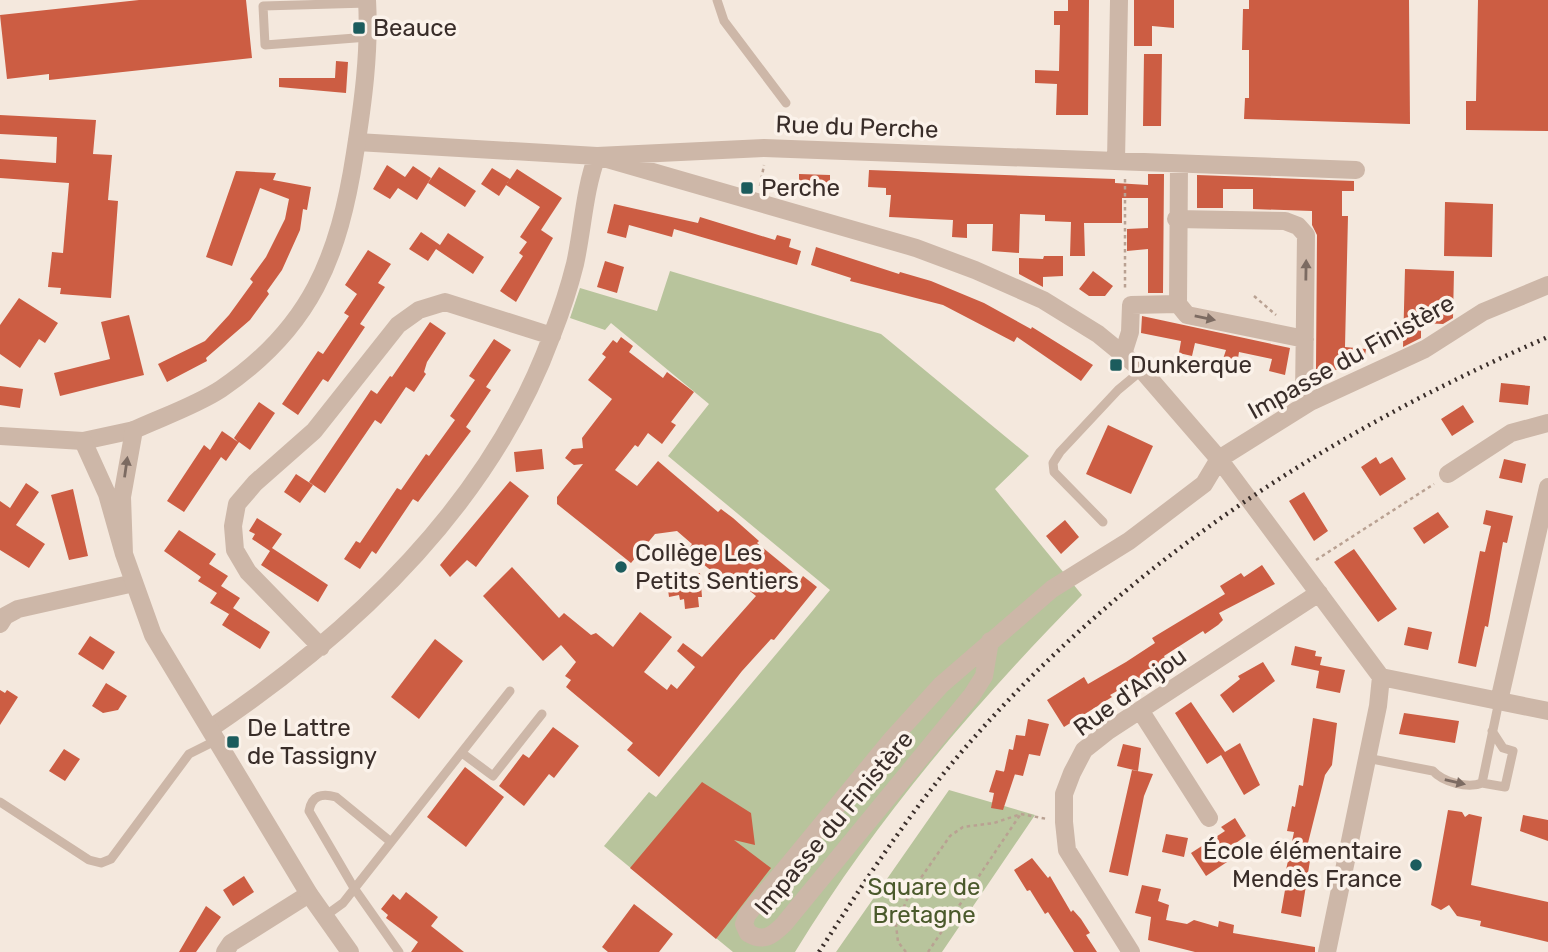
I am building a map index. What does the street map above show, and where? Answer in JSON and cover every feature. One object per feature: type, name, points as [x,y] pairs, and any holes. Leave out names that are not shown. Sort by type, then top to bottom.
[{"type":"street","points":[[1119,0],[1121,162]]},
{"type":"street","points":[[0,436],[83,441],[134,430],[219,390],[264,355],[296,320],[323,275],[337,242],[357,142],[368,37],[368,1]]},
{"type":"street","name":"Rue du Perche","points":[[357,142],[597,156],[764,148],[1356,170]]},
{"type":"street","points":[[214,734],[321,647],[405,566],[445,521],[492,456],[516,414],[552,337],[574,265],[589,177],[597,156],[916,248],[1043,300],[1098,334],[1142,370],[1219,459],[1381,677],[1548,712]]},
{"type":"street","points":[[1179,164],[1176,219],[1178,304],[1186,314],[1304,339]]},
{"type":"street","points":[[1176,219],[1285,221],[1298,226],[1306,235],[1304,394],[1310,402]]},
{"type":"street","name":"Impasse du Finistère","points":[[990,641],[984,676],[971,695],[785,924],[772,936],[762,939],[748,933],[744,924],[747,915],[891,739],[941,685],[990,641],[1052,589],[1129,541],[1204,484],[1219,459],[1310,402],[1425,349],[1483,312],[1548,285]]},
{"type":"street","points":[[321,647],[248,572],[235,550],[233,526],[237,504],[254,483],[314,431],[398,326],[419,310],[445,302],[552,337]]},
{"type":"street","points":[[1123,354],[1130,332],[1131,305],[1178,304]]},
{"type":"street","points":[[1448,474],[1511,433],[1548,423]]},
{"type":"street","points":[[124,554],[122,497],[134,430]]},
{"type":"street","points":[[83,441],[107,494],[124,554],[153,635],[309,894],[350,952]]},
{"type":"street","points":[[1499,701],[1548,487]]},
{"type":"street","points":[[0,624],[5,616],[19,609],[134,583]]},
{"type":"street","name":"Rue d'Anjou","points":[[1131,952],[1067,850],[1064,794],[1084,750],[1140,710],[1319,593]]},
{"type":"street","points":[[1327,952],[1381,677]]},
{"type":"street","points":[[1140,710],[1209,818]]},
{"type":"street","points":[[225,952],[231,943],[309,894]]},
{"type":"lane","points":[[717,0],[724,21],[786,103]]},
{"type":"lane","points":[[368,1],[263,6],[265,45],[368,37]]},
{"type":"lane","points":[[1103,522],[1054,472],[1053,463],[1118,390],[1142,370]]},
{"type":"lane","points":[[325,916],[343,903],[510,691]]},
{"type":"lane","points":[[1482,783],[1499,701]]},
{"type":"lane","points":[[462,753],[494,776],[542,715]]},
{"type":"lane","points":[[1367,758],[1433,771],[1440,778],[1474,786],[1482,783],[1505,787],[1513,751],[1503,748],[1492,731]]},
{"type":"lane","points":[[0,802],[89,860],[101,863],[111,859],[189,754],[214,734]]},
{"type":"lane","points":[[391,842],[336,797],[325,793],[316,797],[309,811],[355,888],[399,952]]},
{"type":"path","points":[[761,203],[760,180],[767,158],[764,148]]},
{"type":"path","points":[[1121,162],[1125,296],[1131,305]]},
{"type":"path","points":[[1254,296],[1279,317]]},
{"type":"path","points":[[1302,569],[1448,474]]},
{"type":"path","points":[[906,952],[898,942],[896,925],[909,895],[950,836],[963,827],[994,823],[1021,814],[1064,822]]},
{"type":"path","points":[[928,952],[1021,814]]},
{"type":"green space","points":[[670,271],[881,334],[1029,456],[995,489],[1082,595],[1002,679],[928,765],[859,855],[795,952],[733,952],[604,846],[649,792],[656,797],[830,590],[668,456],[709,404],[611,323],[605,330],[570,318],[580,288],[657,311]]},
{"type":"green space","name":"Square de Bretagne","points":[[949,790],[1035,815],[942,952],[836,952]]},
{"type":"building","points":[[139,0],[246,0],[252,58],[49,80],[49,74],[7,79],[0,15]]},
{"type":"building","points":[[1068,0],[1089,0],[1088,115],[1056,115],[1057,84],[1035,83],[1035,70],[1059,71],[1060,25],[1054,25],[1054,11],[1068,11]]},
{"type":"building","points":[[1134,0],[1174,0],[1174,28],[1152,26],[1152,46],[1134,46]]},
{"type":"building","points":[[1249,0],[1409,0],[1410,124],[1244,119],[1245,98],[1249,98],[1249,50],[1242,50],[1243,9],[1249,9]]},
{"type":"building","points":[[1478,0],[1548,0],[1548,131],[1466,130],[1466,101],[1476,101]]},
{"type":"building","points":[[1144,54],[1162,54],[1161,126],[1143,126]]},
{"type":"building","points":[[336,61],[348,62],[346,93],[279,87],[279,78],[335,78]]},
{"type":"building","points":[[0,115],[96,120],[93,154],[112,155],[108,200],[118,201],[111,298],[60,294],[61,288],[48,287],[52,252],[63,253],[69,183],[0,178],[0,159],[56,163],[57,137],[0,134]]},
{"type":"building","points":[[387,165],[405,177],[413,166],[431,178],[417,200],[398,188],[390,199],[373,189]]},
{"type":"building","points":[[439,167],[476,191],[465,207],[428,183]]},
{"type":"building","points":[[492,168],[510,179],[499,196],[481,184]]},
{"type":"building","points":[[517,169],[562,198],[541,230],[553,238],[516,302],[500,291],[523,256],[519,253],[527,242],[520,237],[540,207],[506,185]]},
{"type":"building","points":[[869,170],[1115,179],[1115,183],[1148,185],[1148,174],[1164,174],[1163,293],[1148,293],[1148,249],[1127,251],[1127,229],[1148,228],[1148,198],[1122,198],[1122,223],[1084,223],[1085,256],[1070,256],[1071,222],[1045,221],[1045,215],[1020,214],[1019,253],[992,251],[993,224],[967,224],[967,238],[952,237],[953,220],[889,217],[891,195],[886,195],[886,188],[868,187]]},
{"type":"building","points":[[236,171],[276,173],[273,180],[311,187],[307,210],[303,209],[300,230],[282,270],[250,320],[206,358],[207,361],[167,382],[158,364],[205,341],[229,315],[253,282],[250,279],[266,257],[285,219],[289,199],[260,188],[232,266],[206,257]]},
{"type":"building","points":[[799,174],[830,175],[830,192],[799,192]]},
{"type":"building","points":[[1197,175],[1354,181],[1354,191],[1342,191],[1342,216],[1348,216],[1345,347],[1366,349],[1364,362],[1344,360],[1344,370],[1316,369],[1317,235],[1312,225],[1312,211],[1253,209],[1253,189],[1223,189],[1223,208],[1197,208]]},
{"type":"building","points":[[1445,202],[1493,204],[1492,257],[1444,256]]},
{"type":"building","points":[[614,204],[698,223],[700,217],[775,240],[777,235],[791,239],[789,247],[801,251],[797,265],[674,229],[672,237],[629,225],[626,238],[607,233]]},
{"type":"building","points":[[421,232],[440,245],[448,233],[484,257],[473,274],[436,249],[428,261],[409,249]]},
{"type":"building","points":[[816,247],[899,274],[900,272],[931,281],[984,303],[1031,329],[1032,327],[1093,365],[1081,381],[1017,337],[1014,342],[943,305],[850,281],[851,278],[811,265]]},
{"type":"building","points":[[368,250],[391,264],[378,283],[385,287],[360,324],[365,327],[328,382],[323,379],[298,415],[282,404],[318,351],[323,354],[349,316],[344,313],[357,294],[345,285]]},
{"type":"building","points":[[1044,256],[1063,256],[1063,276],[1043,277],[1043,287],[1019,274],[1019,258],[1043,259]]},
{"type":"building","points":[[605,261],[624,267],[617,293],[597,287]]},
{"type":"building","points":[[1405,269],[1454,271],[1453,318],[1443,324],[1421,323],[1421,338],[1403,347]]},
{"type":"building","points":[[1093,271],[1113,286],[1105,296],[1089,296],[1079,289]]},
{"type":"building","points":[[19,298],[58,323],[45,343],[39,339],[20,368],[0,354],[0,325]]},
{"type":"building","points":[[129,315],[144,375],[60,396],[54,373],[110,359],[101,322]]},
{"type":"building","points":[[1142,316],[1290,348],[1285,375],[1269,371],[1272,359],[1239,352],[1237,365],[1222,362],[1226,350],[1195,343],[1192,356],[1179,353],[1181,341],[1141,333]]},
{"type":"building","points":[[430,322],[446,333],[427,362],[424,372],[426,374],[414,392],[406,387],[381,424],[375,420],[325,493],[309,482],[371,390],[377,394],[390,376],[392,377]]},
{"type":"building","points":[[621,337],[633,346],[629,352],[663,378],[667,372],[694,392],[671,422],[676,425],[662,444],[648,433],[615,470],[637,486],[658,461],[718,512],[721,509],[733,518],[759,541],[757,543],[801,579],[803,576],[817,587],[774,640],[771,639],[742,671],[659,777],[627,750],[633,743],[566,687],[571,680],[565,676],[576,662],[561,645],[543,661],[483,596],[512,567],[559,618],[564,613],[591,635],[596,633],[613,647],[640,612],[672,637],[644,672],[667,690],[671,684],[677,689],[695,667],[677,651],[683,643],[702,657],[756,596],[729,574],[724,581],[687,551],[692,544],[677,531],[655,534],[631,563],[557,504],[557,497],[583,464],[574,465],[565,458],[572,449],[583,448],[582,438],[612,399],[588,380],[606,357],[602,354],[613,340],[617,343]]},
{"type":"building","points":[[494,339],[511,350],[486,387],[491,390],[466,427],[471,431],[418,502],[413,499],[376,554],[372,551],[360,569],[344,559],[356,541],[360,543],[397,488],[401,490],[426,454],[429,456],[455,420],[450,416],[475,380],[469,376]]},
{"type":"building","points":[[1501,383],[1530,386],[1528,405],[1499,402]]},
{"type":"building","points":[[0,386],[23,389],[20,408],[0,405]]},
{"type":"building","points":[[259,402],[275,413],[250,450],[239,442],[226,461],[221,457],[184,512],[167,501],[204,445],[210,450],[222,431],[238,442],[234,438]]},
{"type":"building","points":[[1463,405],[1474,422],[1452,436],[1441,419]]},
{"type":"building","points":[[1108,425],[1153,446],[1131,494],[1086,474]]},
{"type":"building","points":[[542,449],[544,469],[516,472],[514,452]]},
{"type":"building","points":[[1376,457],[1380,464],[1392,457],[1406,479],[1380,496],[1361,467]]},
{"type":"building","points":[[1504,459],[1526,464],[1522,483],[1499,478]]},
{"type":"building","points":[[296,474],[313,485],[300,503],[284,492]]},
{"type":"building","points":[[510,481],[529,496],[476,567],[467,560],[450,577],[440,565]]},
{"type":"building","points":[[26,483],[39,492],[16,525],[45,544],[29,568],[0,550],[0,501],[10,508]]},
{"type":"building","points":[[73,489],[88,556],[69,560],[51,495]]},
{"type":"building","points":[[1304,492],[1328,531],[1314,541],[1289,501]]},
{"type":"building","points":[[1486,510],[1513,516],[1507,543],[1503,542],[1488,627],[1485,626],[1476,667],[1458,663],[1480,551],[1485,552],[1491,526],[1483,524]]},
{"type":"building","points":[[1438,512],[1449,527],[1424,544],[1413,528]]},
{"type":"building","points":[[257,518],[282,534],[272,548],[328,585],[318,602],[261,565],[270,551],[252,539],[255,534],[249,531]]},
{"type":"building","points":[[1065,520],[1079,537],[1061,554],[1046,536]]},
{"type":"building","points":[[179,530],[216,554],[209,564],[228,576],[221,586],[240,598],[229,614],[210,603],[217,593],[198,581],[201,577],[164,551]]},
{"type":"building","points":[[1354,549],[1397,609],[1378,622],[1334,562]]},
{"type":"building","points":[[1262,565],[1275,584],[1219,613],[1223,620],[1218,625],[1205,634],[1203,631],[1164,656],[1166,660],[1161,666],[1110,695],[1112,697],[1064,727],[1047,700],[1084,677],[1088,684],[1126,662],[1155,643],[1152,638],[1225,594],[1220,586],[1241,573],[1244,577]]},
{"type":"building","points":[[700,573],[702,597],[698,597],[699,607],[685,609],[684,599],[680,600],[679,595],[669,597],[667,582],[677,580],[676,576]]},
{"type":"building","points":[[233,608],[270,632],[260,649],[222,625]]},
{"type":"building","points":[[1408,627],[1432,632],[1428,650],[1404,645]]},
{"type":"building","points":[[90,636],[115,652],[103,670],[78,654]]},
{"type":"building","points":[[435,639],[463,661],[419,719],[391,697]]},
{"type":"building","points":[[1295,646],[1316,651],[1315,656],[1322,657],[1320,665],[1345,670],[1340,693],[1316,688],[1319,671],[1291,665]]},
{"type":"building","points":[[1263,662],[1275,681],[1233,713],[1220,695],[1240,679],[1238,676]]},
{"type":"building","points":[[106,683],[127,696],[118,710],[103,713],[92,706]]},
{"type":"building","points":[[0,690],[5,693],[7,690],[18,697],[0,725]]},
{"type":"building","points":[[1191,702],[1225,752],[1240,743],[1260,785],[1244,795],[1221,755],[1207,764],[1175,713]]},
{"type":"building","points":[[1404,713],[1459,721],[1455,743],[1399,734]]},
{"type":"building","points":[[1313,718],[1337,723],[1332,765],[1325,775],[1307,847],[1312,848],[1301,917],[1281,913],[1285,890],[1282,889],[1294,832],[1287,831],[1299,785],[1303,786]]},
{"type":"building","points":[[1028,719],[1049,724],[1040,756],[1029,754],[1023,776],[1004,772],[1009,749],[1013,750],[1016,735],[1025,736]]},
{"type":"building","points":[[553,727],[579,746],[554,778],[549,774],[524,806],[499,786],[523,754],[529,758]]},
{"type":"building","points":[[1123,744],[1141,748],[1138,771],[1117,766]]},
{"type":"building","points":[[64,749],[80,759],[65,781],[49,771]]},
{"type":"building","points":[[465,767],[504,797],[466,847],[427,817]]},
{"type":"building","points":[[996,770],[1015,774],[1003,810],[991,808],[994,793],[989,792]]},
{"type":"building","points":[[1132,770],[1153,774],[1144,796],[1128,876],[1109,872]]},
{"type":"building","points":[[702,782],[751,813],[755,845],[734,840],[771,868],[716,939],[630,868]]},
{"type":"building","points":[[1448,810],[1462,812],[1465,817],[1469,814],[1482,817],[1471,885],[1548,902],[1548,942],[1480,926],[1481,921],[1457,916],[1449,905],[1441,910],[1431,905]]},
{"type":"building","points":[[1523,815],[1548,820],[1548,841],[1520,831]]},
{"type":"building","points":[[1235,818],[1246,836],[1233,845],[1235,849],[1230,852],[1233,858],[1206,876],[1191,853],[1225,831],[1221,827]]},
{"type":"building","points":[[1166,834],[1188,838],[1184,857],[1162,852]]},
{"type":"building","points":[[1032,858],[1048,878],[1050,876],[1071,912],[1073,910],[1081,919],[1090,933],[1086,935],[1097,952],[1074,952],[1048,912],[1045,914],[1030,890],[1027,891],[1014,870]]},
{"type":"building","points":[[244,876],[254,892],[233,906],[223,890]]},
{"type":"building","points":[[1142,885],[1161,889],[1158,901],[1169,905],[1166,920],[1187,924],[1194,920],[1218,927],[1219,921],[1234,925],[1233,933],[1315,947],[1315,952],[1195,952],[1148,940],[1151,917],[1135,913]]},
{"type":"building","points":[[406,892],[438,917],[431,926],[464,952],[411,952],[418,942],[386,918],[388,915],[381,909],[393,894],[400,900]]},
{"type":"building","points":[[634,904],[673,934],[659,952],[608,952],[602,947]]},
{"type":"building","points":[[206,906],[221,917],[196,952],[179,952]]},
{"type":"railway","points":[[819,952],[891,844],[950,766],[1032,676],[1097,615],[1165,559],[1237,507],[1311,459],[1467,374],[1548,337]]},
{"type":"place","name":"Beauce","points":[[359,28]]},
{"type":"place","name":"Perche","points":[[747,188]]},
{"type":"place","name":"Dunkerque","points":[[1116,365]]},
{"type":"place","name":"Collège Les Petits Sentiers","points":[[621,567]]},
{"type":"place","name":"De Lattre de Tassigny","points":[[233,742]]},
{"type":"place","name":"École élémentaire Mendès France","points":[[1416,865]]}]
